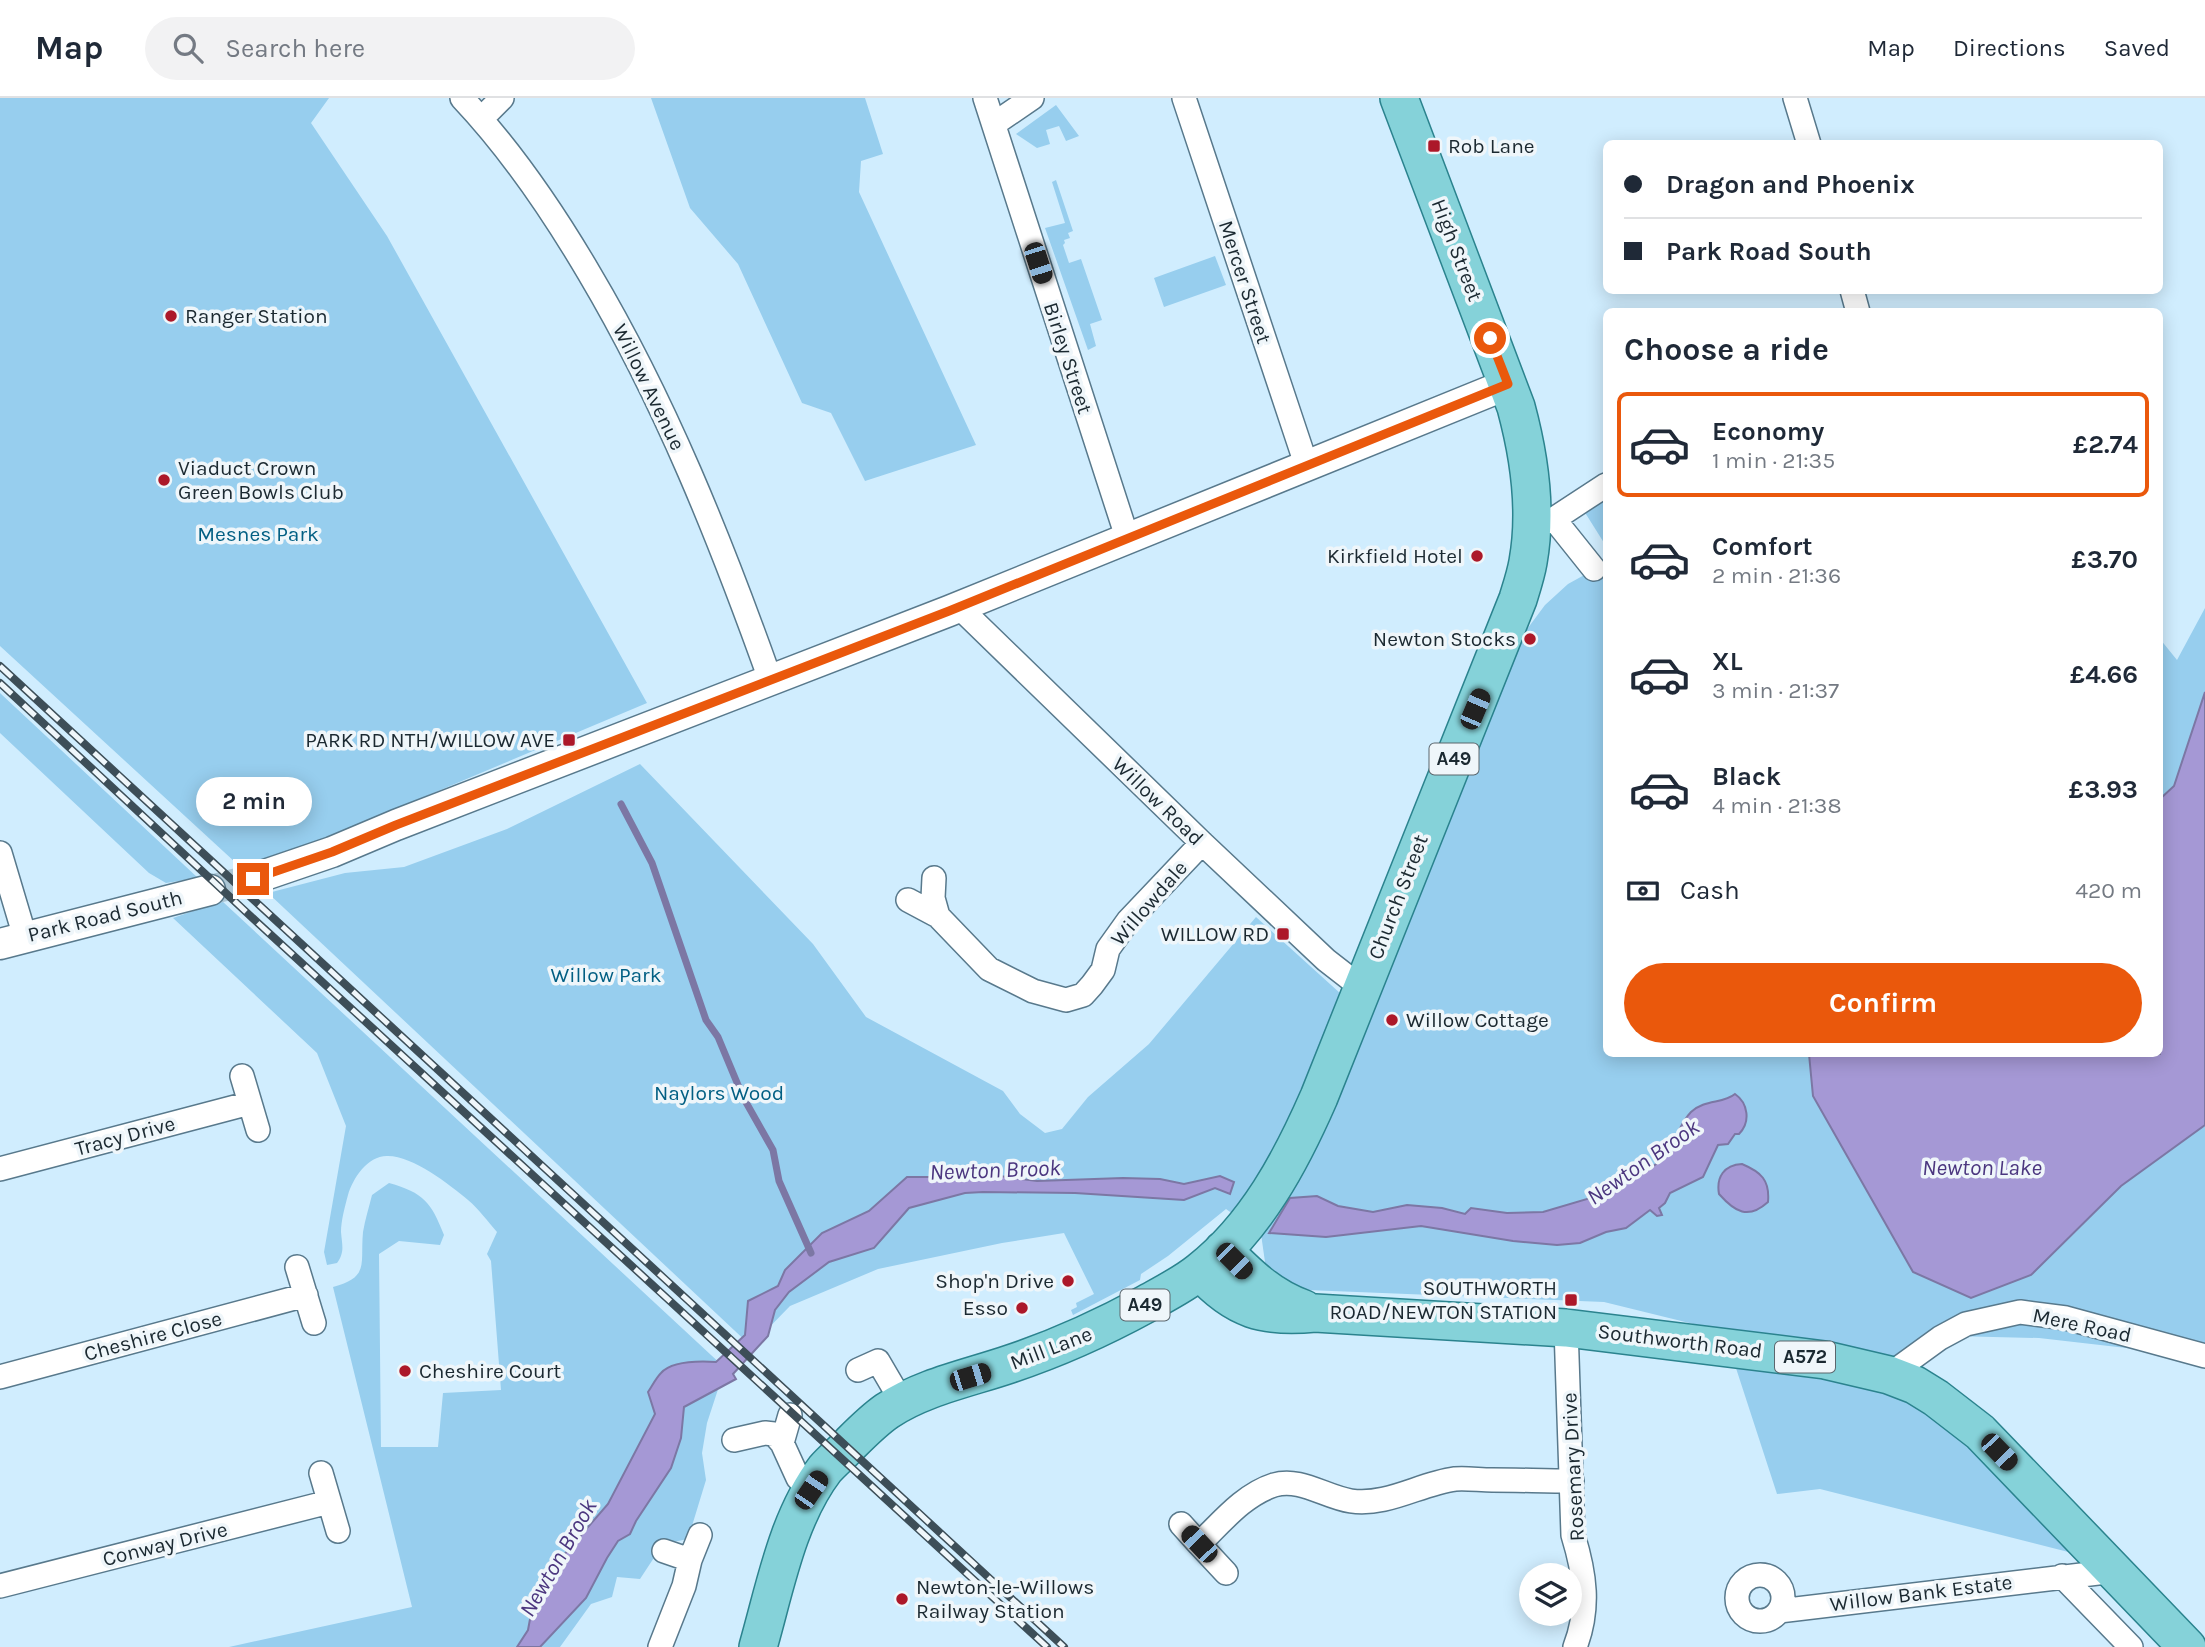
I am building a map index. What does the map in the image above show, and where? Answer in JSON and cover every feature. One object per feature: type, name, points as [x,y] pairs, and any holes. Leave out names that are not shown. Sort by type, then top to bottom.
[{"type":"main road","name":"High Street","points":[[1399,98],[1508,384],[1523,432],[1531,498],[1542,523]]},
{"type":"main road","name":"Church Street","points":[[1212,1260],[1253,1216],[1278,1179],[1303,1133],[1518,598],[1542,523]]},
{"type":"main road","name":"Southworth Road","points":[[1212,1260],[1223,1293],[1248,1308],[1276,1315],[1315,1313],[1566,1328],[1825,1360],[1889,1375],[1915,1385],[1980,1432],[2187,1647]]},
{"type":"main road","name":"Mill Lane","points":[[758,1647],[787,1548],[811,1490],[826,1468],[869,1426],[902,1402],[1088,1336],[1154,1300],[1212,1260]]},
{"type":"street","name":"Willow Avenue","points":[[462,98],[516,160],[557,220],[618,322],[678,442],[726,559],[770,679]]},
{"type":"street","points":[[481,119],[502,98]]},
{"type":"street","name":"Birley Street","points":[[985,98],[1127,537]]},
{"type":"street","points":[[993,124],[1032,98]]},
{"type":"street","name":"Mercer Street","points":[[1184,98],[1307,467]]},
{"type":"street","points":[[1795,98],[1808,140]]},
{"type":"street","points":[[253,879],[316,858],[630,733],[959,607],[1508,384]]},
{"type":"street","points":[[1600,563],[1542,523],[1603,487]]},
{"type":"street","name":"Willow Road","points":[[959,607],[1202,844],[1326,960],[1362,988]]},
{"type":"street","name":"Willowdale","points":[[908,900],[938,916],[989,969],[1033,991],[1066,1000],[1083,995],[1092,985],[1104,971],[1108,949],[1128,921],[1202,844]]},
{"type":"street","points":[[0,853],[13,940]]},
{"type":"street","points":[[934,878],[933,898],[938,916]]},
{"type":"street","name":"Park Road South","points":[[13,940],[210,890]]},
{"type":"street","points":[[242,1076],[258,1130]]},
{"type":"street","name":"Tracy Drive","points":[[0,1169],[250,1103]]},
{"type":"street","points":[[297,1266],[314,1323]]},
{"type":"street","name":"Cheshire Close","points":[[0,1377],[306,1295]]},
{"type":"street","name":"Mere Road","points":[[1889,1375],[1940,1338],[1966,1324],[2020,1312],[2066,1318],[2205,1356]]},
{"type":"street","name":"Rosemary Drive","points":[[1566,1328],[1573,1535],[1582,1563],[1586,1594],[1581,1632],[1575,1647]]},
{"type":"street","points":[[878,1361],[902,1402]]},
{"type":"street","points":[[781,1440],[790,1415]]},
{"type":"street","points":[[734,1440],[765,1433],[774,1434],[781,1440],[799,1478],[811,1490]]},
{"type":"street","points":[[321,1473],[338,1531]]},
{"type":"street","points":[[1199,1544],[1247,1498],[1275,1485],[1288,1483],[1350,1500],[1368,1501],[1404,1496],[1437,1483],[1457,1479],[1572,1481]]},
{"type":"street","name":"Conway Drive","points":[[0,1586],[329,1502]]},
{"type":"street","points":[[1181,1524],[1226,1573]]},
{"type":"street","points":[[660,1647],[700,1535]]},
{"type":"street","points":[[664,1551],[690,1560]]},
{"type":"street","name":"Willow Bank Estate","points":[[1779,1611],[2115,1571]]},
{"type":"street","points":[[2062,1576],[2131,1647]]},
{"type":"green space","name":"Mesnes Park","points":[[0,98],[329,98],[311,123],[387,236],[647,703],[264,866],[236,863],[0,646]]},
{"type":"green space","points":[[651,98],[865,98],[883,154],[861,161],[859,192],[976,445],[865,481],[831,413],[802,403],[738,264],[690,208]]},
{"type":"green space","points":[[1056,105],[1079,136],[1066,141],[1059,126],[1046,130],[1050,144],[1037,148],[1016,134]]},
{"type":"green space","points":[[1056,180],[1073,231],[1068,233],[1070,238],[1064,240],[1063,245],[1069,263],[1081,259],[1102,320],[1090,324],[1096,346],[1088,350],[1045,228],[1065,223],[1052,182]]},
{"type":"green space","points":[[1215,256],[1226,285],[1164,307],[1154,278]]},
{"type":"green space","points":[[1603,501],[1603,541],[1584,511]]},
{"type":"green space","name":"Willow Park","points":[[1603,565],[1603,1057],[1809,1057],[1813,1096],[2031,1275],[2121,1186],[2205,1125],[2205,1357],[2039,1338],[1952,1336],[1896,1394],[1931,1405],[2084,1556],[1820,1489],[1777,1494],[1734,1362],[1730,1333],[1604,1302],[1307,1290],[1288,1284],[1266,1269],[1261,1234],[1226,1209],[1168,1256],[1141,1274],[1140,1280],[1073,1315],[1071,1310],[1077,1307],[1076,1303],[1094,1294],[1064,1233],[878,1269],[790,1306],[751,1346],[268,893],[345,873],[404,867],[507,829],[640,764],[813,944],[866,1017],[1003,1091],[1020,1114],[1045,1133],[1062,1129],[1088,1097],[1149,1044],[1256,917],[1362,1013],[1485,686],[1545,605],[1568,584]]},
{"type":"green space","points":[[2205,608],[2205,692],[2174,787],[2163,796],[2163,643],[2177,660]]},
{"type":"green space","points":[[0,693],[198,878],[166,883],[149,873],[0,733]]},
{"type":"green space","points":[[222,901],[725,1368],[707,1423],[702,1453],[706,1480],[688,1539],[663,1544],[640,1579],[617,1577],[612,1597],[591,1604],[560,1647],[229,1647],[412,1607],[333,1287],[353,1279],[358,1274],[362,1261],[363,1232],[372,1195],[389,1183],[411,1191],[425,1200],[435,1214],[444,1235],[440,1245],[399,1241],[379,1254],[381,1447],[438,1447],[443,1393],[501,1390],[491,1261],[487,1254],[497,1232],[472,1204],[441,1179],[398,1157],[381,1157],[368,1163],[358,1175],[348,1195],[342,1223],[341,1255],[337,1263],[327,1265],[324,1252],[346,1126],[317,1053],[173,918]]},
{"type":"water","name":"Newton Lake","points":[[2205,692],[2205,1125],[2121,1186],[2031,1275],[1971,1298],[1913,1272],[1813,1096],[1809,1057],[2163,1057],[2163,796],[2174,786]]},
{"type":"water","points":[[1735,1094],[1745,1107],[1745,1124],[1728,1144],[1718,1145],[1703,1177],[1670,1193],[1659,1208],[1662,1215],[1657,1216],[1650,1210],[1626,1228],[1606,1232],[1580,1243],[1557,1245],[1513,1241],[1421,1226],[1326,1237],[1269,1233],[1290,1198],[1317,1196],[1338,1206],[1373,1212],[1407,1205],[1442,1208],[1465,1214],[1471,1208],[1507,1213],[1543,1212],[1594,1197],[1605,1184],[1616,1177],[1659,1162],[1686,1118],[1696,1108]]},
{"type":"water","points":[[1742,1164],[1754,1170],[1766,1182],[1768,1202],[1754,1211],[1742,1212],[1719,1194],[1720,1177],[1726,1169]]},
{"type":"water","points":[[985,1174],[1037,1181],[1123,1178],[1160,1179],[1184,1184],[1220,1176],[1234,1182],[1230,1194],[1215,1188],[1184,1200],[1075,1193],[983,1192],[965,1193],[909,1208],[874,1248],[829,1262],[789,1292],[775,1310],[768,1336],[733,1374],[736,1379],[684,1407],[681,1438],[671,1468],[630,1534],[618,1541],[586,1598],[540,1647],[517,1647],[528,1630],[536,1587],[608,1504],[655,1414],[648,1392],[661,1373],[679,1364],[716,1362],[745,1335],[748,1301],[778,1286],[785,1270],[822,1233],[869,1211],[907,1177]]},
{"type":"waterway","points":[[621,804],[652,863],[706,1020],[718,1037],[743,1097],[773,1150],[779,1181],[811,1253]]},
{"type":"tunnel","points":[[210,890],[253,879]]},
{"type":"railway","points":[[0,666],[1064,1647]]},
{"type":"railway","points":[[0,683],[1047,1647]]},
{"type":"place","name":"Rob Lane","points":[[1434,146]]},
{"type":"place","name":"Ranger Station","points":[[171,316]]},
{"type":"place","name":"Viaduct Crown Green Bowls Club","points":[[164,480]]},
{"type":"place","name":"Kirkfield Hotel","points":[[1477,556]]},
{"type":"place","name":"Newton Stocks","points":[[1530,639]]},
{"type":"place","name":"PARK RD NTH/WILLOW AVE","points":[[569,740]]},
{"type":"place","name":"WILLOW RD","points":[[1283,934]]},
{"type":"place","name":"Willow Cottage","points":[[1392,1020]]},
{"type":"place","name":"Shop'n Drive","points":[[1068,1281]]},
{"type":"place","name":"SOUTHWORTH ROAD/NEWTON STATION","points":[[1571,1300]]},
{"type":"place","name":"Esso","points":[[1022,1308]]},
{"type":"place","name":"Cheshire Court","points":[[405,1371]]},
{"type":"place","name":"Newton-le-Willows Railway Station","points":[[902,1599]]},
{"type":"route","points":[[253,879],[332,852],[949,611],[1508,384],[1490,338]]},
{"type":"park label","name":"Naylors Wood","points":[[719,1093]]},
{"type":"water label","name":"Newton Brook","points":[[1643,1162]]},
{"type":"water label","name":"Newton Brook","points":[[995,1170]]},
{"type":"water label","name":"Newton Brook","points":[[558,1558]]}]
